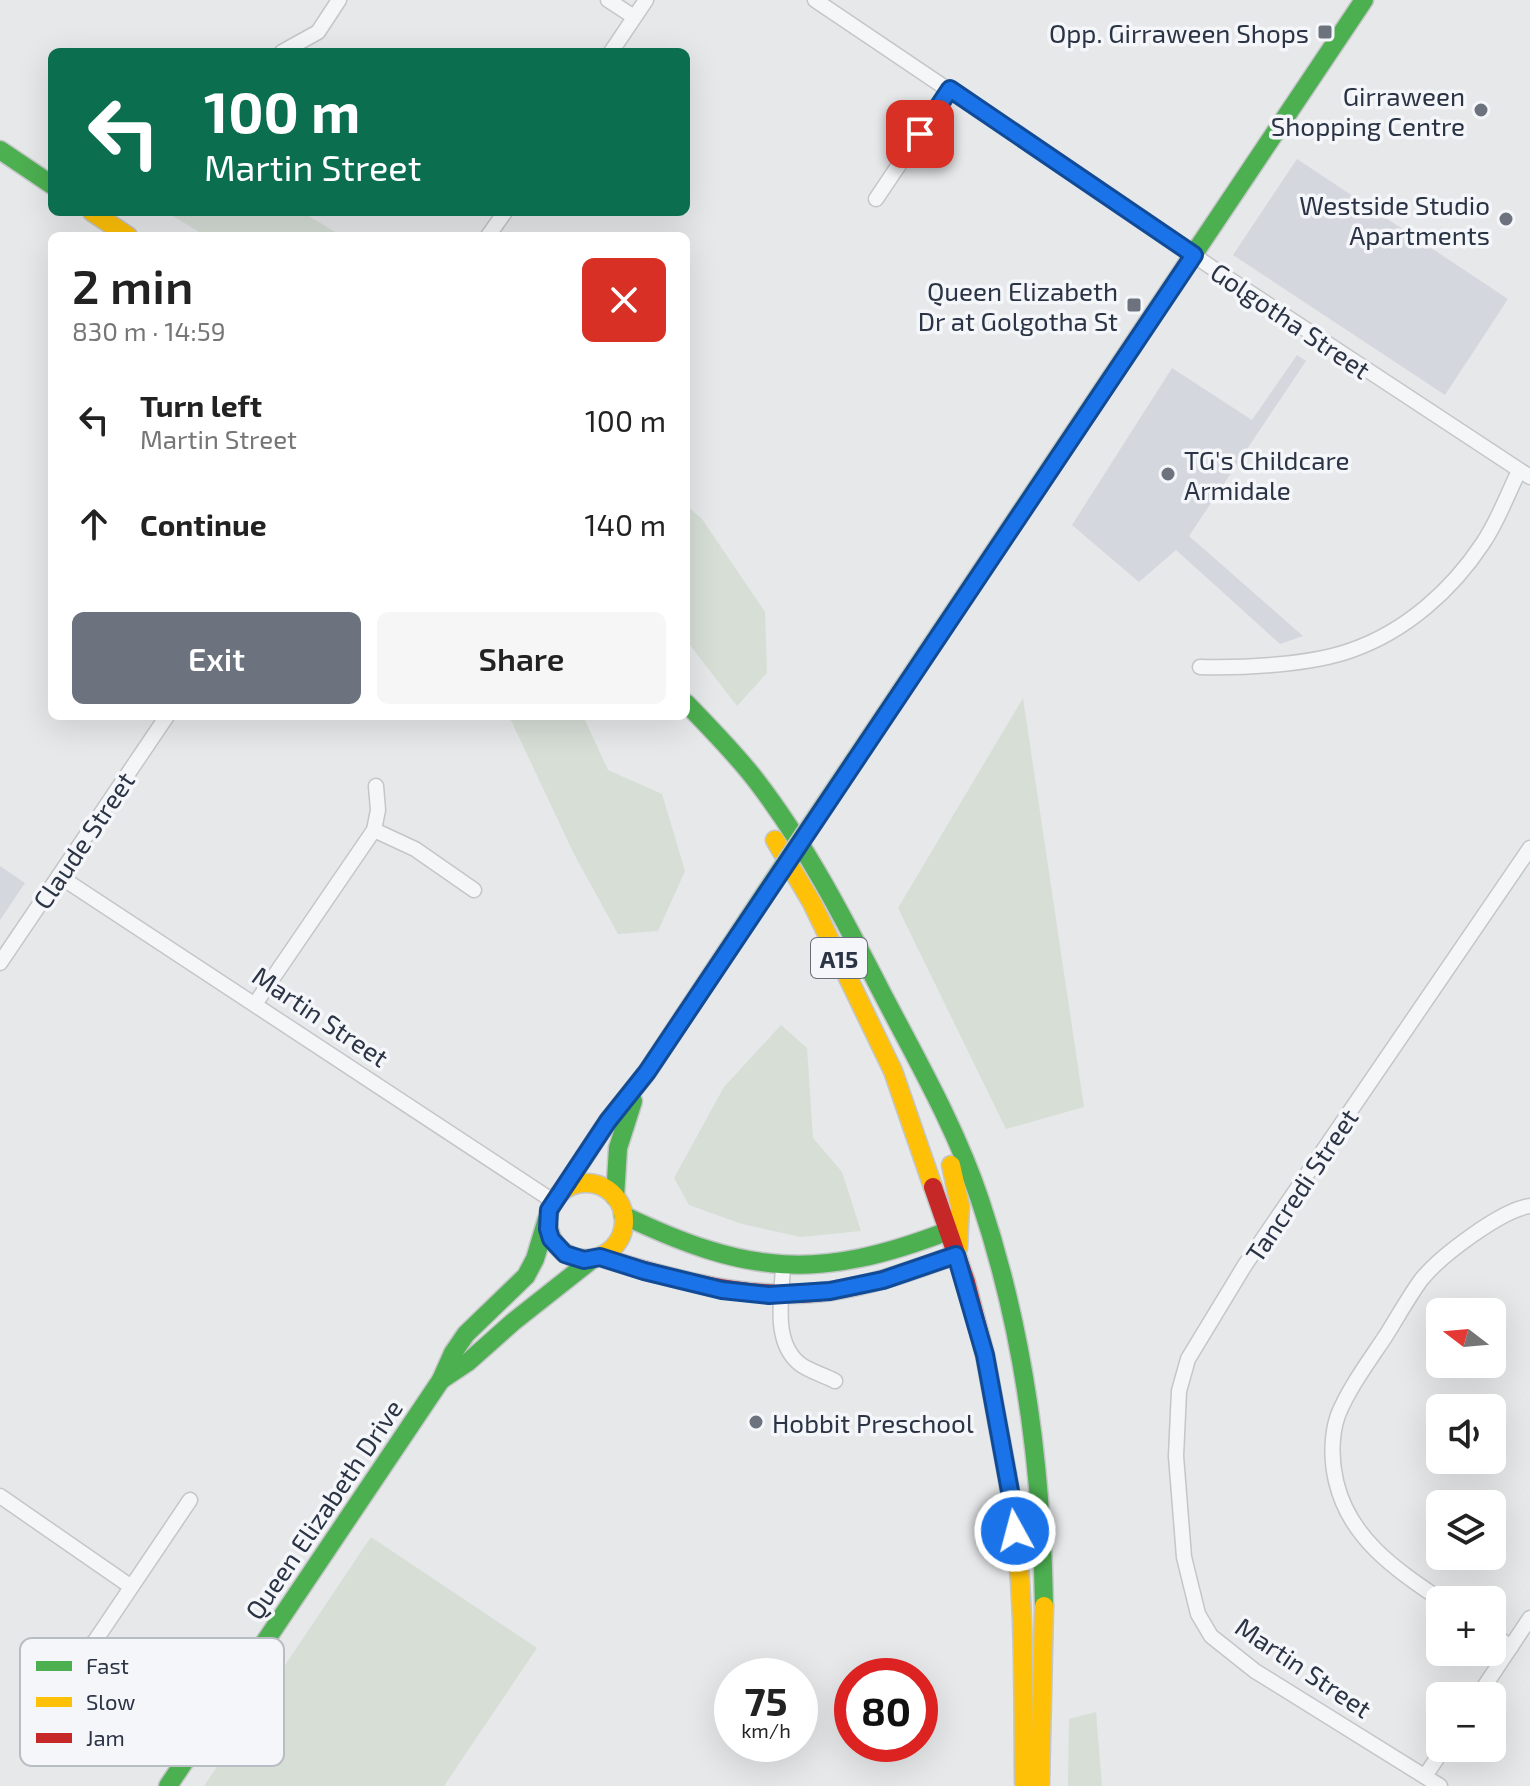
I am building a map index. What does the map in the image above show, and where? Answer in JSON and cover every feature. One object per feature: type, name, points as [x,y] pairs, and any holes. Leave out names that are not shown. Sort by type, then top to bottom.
[{"type":"main road","name":"Queen Elizabeth Drive","points":[[268,1638],[441,1380],[466,1334],[526,1276],[554,1204],[608,1121],[647,1072],[1364,0]]},
{"type":"main road","points":[[0,150],[48,182]]},
{"type":"main road","points":[[98,216],[122,232]]},
{"type":"main road","name":"A15","points":[[690,707],[733,752],[778,812],[842,916],[938,1103],[980,1199],[1009,1301],[1031,1407],[1047,1629],[1040,1786]]},
{"type":"main road","name":"A15","points":[[690,709],[759,813],[812,903],[862,1004],[893,1071],[954,1242],[985,1355],[1012,1502],[1023,1619],[1024,1786]]},
{"type":"main road","name":"Queen Elizabeth Drive","points":[[615,1197],[621,1130],[647,1072]]},
{"type":"main road","points":[[597,1258],[616,1244],[621,1235],[623,1215],[615,1197],[608,1190],[590,1183],[580,1183],[554,1204],[551,1239],[574,1258],[597,1258],[722,1290],[782,1295],[830,1291],[883,1280],[954,1242],[963,1228],[960,1195],[943,1137],[938,1103]]},
{"type":"main road","points":[[623,1215],[662,1236],[699,1250],[739,1261],[783,1266],[837,1263],[954,1242],[971,1251],[988,1286],[1012,1379],[1022,1438],[1038,1477]]},
{"type":"main road","name":"Queen Elizabeth Drive","points":[[441,1380],[468,1362],[513,1322],[597,1258]]},
{"type":"main road","name":"Queen Elizabeth Drive","points":[[168,1786],[181,1766]]},
{"type":"street","points":[[289,48],[318,32],[339,0]]},
{"type":"street","points":[[608,0],[634,17]]},
{"type":"street","points":[[614,48],[646,0]]},
{"type":"street","name":"Golgotha Street","points":[[815,0],[1524,474]]},
{"type":"street","points":[[876,199],[950,89]]},
{"type":"street","points":[[1200,667],[1236,667],[1318,658],[1352,650],[1391,632],[1414,617],[1454,581],[1484,541],[1524,474]]},
{"type":"street","name":"Claude Street","points":[[0,963],[164,720]]},
{"type":"street","points":[[255,1004],[374,830],[378,810],[376,786]]},
{"type":"street","points":[[374,830],[415,849],[474,890]]},
{"type":"street","name":"Tancredi Street","points":[[1184,1557],[1176,1456],[1179,1391],[1188,1359],[1245,1265],[1530,848]]},
{"type":"street","name":"Martin Street","points":[[59,876],[554,1204]]},
{"type":"street","points":[[1426,1590],[1365,1541],[1347,1516],[1335,1479],[1332,1437],[1338,1414],[1422,1278],[1480,1228],[1530,1206]]},
{"type":"street","points":[[783,1266],[782,1333],[785,1346],[802,1365],[835,1381]]},
{"type":"street","points":[[0,1496],[130,1586]]},
{"type":"street","points":[[97,1638],[190,1500]]},
{"type":"street","name":"Martin Street","points":[[1184,1557],[1198,1614],[1211,1636],[1255,1671],[1440,1786]]},
{"type":"street","points":[[1487,1682],[1530,1618]]},
{"type":"street","points":[[1506,1644],[1511,1647]]},
{"type":"street","points":[[1425,1776],[1434,1762]]},
{"type":"shaded area","points":[[1297,159],[1508,299],[1445,395],[1233,255]]},
{"type":"shaded area","points":[[173,216],[309,216],[335,232],[199,232]]},
{"type":"shaded area","points":[[1297,355],[1306,361],[1189,536],[1303,636],[1280,644],[1176,550],[1139,582],[1072,525],[1172,368],[1252,420]]},
{"type":"shaded area","points":[[690,508],[702,519],[765,612],[767,673],[737,706],[690,645]]},
{"type":"shaded area","points":[[1023,698],[1084,1107],[1006,1129],[898,908]]},
{"type":"shaded area","points":[[511,720],[585,720],[608,770],[662,794],[685,871],[658,931],[618,934],[574,854]]},
{"type":"shaded area","points":[[0,866],[25,883],[0,920]]},
{"type":"shaded area","points":[[781,1025],[807,1048],[813,1138],[842,1172],[861,1231],[801,1237],[742,1224],[689,1205],[674,1178],[724,1087]]},
{"type":"shaded area","points":[[371,1537],[537,1648],[444,1786],[204,1786],[217,1766],[284,1766],[284,1667]]},
{"type":"shaded area","points":[[1096,1712],[1102,1786],[1068,1786],[1069,1719]]},
{"type":"traffic: fast","points":[[854,761],[1364,0]]},
{"type":"traffic: fast","points":[[0,150],[48,182]]},
{"type":"traffic: fast","points":[[690,707],[755,779],[808,856],[922,1069],[970,1173],[1008,1299],[1028,1400],[1039,1503],[1044,1606]]},
{"type":"traffic: fast","points":[[766,892],[854,761]]},
{"type":"traffic: fast","points":[[561,1192],[608,1121],[647,1072],[766,892]]},
{"type":"traffic: fast","points":[[615,1197],[618,1148],[633,1101]]},
{"type":"traffic: fast","points":[[623,1215],[708,1250],[746,1260],[784,1264],[821,1264],[860,1258],[948,1231]]},
{"type":"traffic: fast","points":[[268,1638],[441,1380],[466,1334],[526,1276],[535,1259],[547,1219]]},
{"type":"traffic: fast","points":[[441,1380],[468,1362],[594,1258]]},
{"type":"traffic: fast","points":[[168,1786],[181,1766]]},
{"type":"traffic: slow","points":[[98,216],[122,232]]},
{"type":"traffic: slow","points":[[775,840],[812,903],[893,1071],[933,1187]]},
{"type":"traffic: slow","points":[[951,1165],[960,1206],[958,1248]]},
{"type":"traffic: slow","points":[[586,1183],[601,1186],[613,1194],[621,1206],[624,1221],[621,1236],[613,1248],[601,1256],[586,1259],[571,1256],[559,1248],[551,1236],[548,1221],[551,1206],[559,1194],[571,1186],[586,1183]]},
{"type":"traffic: slow","points":[[1007,1474],[1018,1551],[1024,1782]]},
{"type":"traffic: slow","points":[[1040,1786],[1044,1606]]},
{"type":"traffic: jam","points":[[933,1187],[966,1282],[985,1355],[1007,1474]]},
{"type":"traffic: jam","points":[[600,1257],[714,1287],[801,1294],[863,1285],[956,1255]]},
{"type":"place","name":"Opp. Girraween Shops","points":[[1325,32]]},
{"type":"place","name":"Girraween Shopping Centre","points":[[1481,110]]},
{"type":"place","name":"Westside Studio Apartments","points":[[1506,219]]},
{"type":"place","name":"Queen Elizabeth Dr at Golgotha St","points":[[1134,305]]},
{"type":"place","name":"TG's Childcare Armidale","points":[[1168,474]]},
{"type":"place","name":"Hobbit Preschool","points":[[756,1422]]},
{"type":"route","points":[[920,134],[950,89],[1194,255],[647,1072],[608,1121],[553,1201],[547,1219],[551,1239],[565,1254],[574,1258],[600,1257],[683,1282],[769,1295],[830,1291],[883,1280],[956,1255],[985,1355],[1015,1531]]}]
